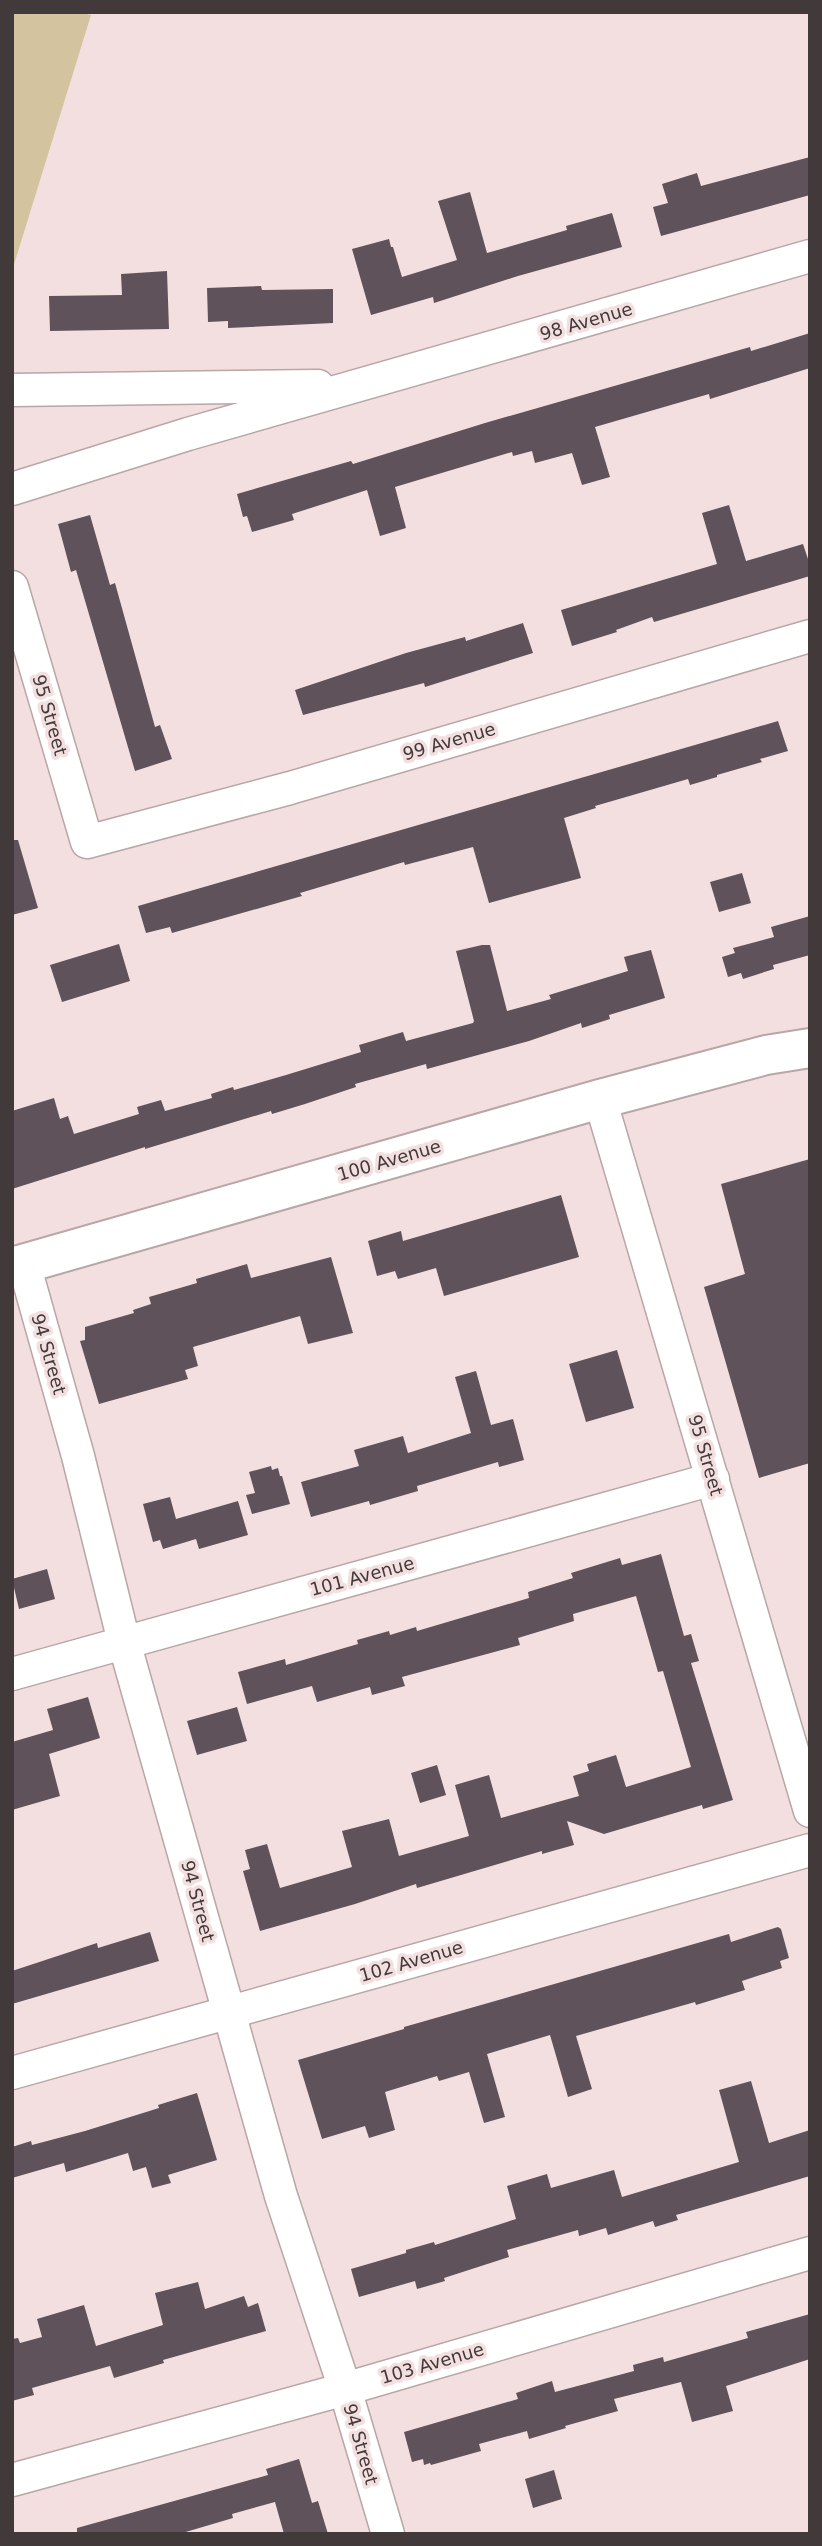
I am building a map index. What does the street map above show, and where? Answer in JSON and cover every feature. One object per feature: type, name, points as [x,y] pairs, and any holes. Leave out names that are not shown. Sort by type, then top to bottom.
[{"type":"main road","name":"100 Avenue","points":[[766,1055],[810,1032]]},
{"type":"main road","name":"100 Avenue","points":[[18,1265],[600,1099],[766,1055],[810,1048]]},
{"type":"street","name":"98 Avenue","points":[[12,489],[188,434],[810,256]]},
{"type":"street","name":"98 Avenue","points":[[12,390],[362,386]]},
{"type":"street","name":"95 Street","points":[[12,587],[87,842]]},
{"type":"street","name":"99 Avenue","points":[[87,842],[290,788],[810,636]]},
{"type":"street","name":"95 Street","points":[[600,1099],[810,1811]]},
{"type":"street","name":"94 Street","points":[[18,1265],[78,1456],[124,1642],[281,2196],[345,2389],[388,2534]]},
{"type":"street","name":"101 Avenue","points":[[12,1674],[713,1479]]},
{"type":"street","name":"102 Avenue","points":[[12,2073],[810,1850]]},
{"type":"street","name":"103 Avenue","points":[[12,2480],[345,2389],[810,2253]]},
{"type":"shaded area","points":[[12,12],[78,12],[91,15],[12,271]]},
{"type":"building","points":[[810,157],[810,195],[661,236],[653,207],[668,203],[662,184],[697,173],[701,186]]},
{"type":"building","points":[[470,192],[487,253],[567,230],[566,226],[612,213],[622,247],[434,303],[433,297],[371,315],[352,249],[389,239],[402,277],[457,260],[438,201]]},
{"type":"building","points":[[167,271],[169,329],[50,331],[49,296],[122,295],[121,274]]},
{"type":"building","points":[[261,286],[262,290],[333,289],[333,323],[228,328],[228,321],[208,322],[207,288]]},
{"type":"building","points":[[810,333],[810,368],[710,399],[709,394],[595,427],[610,477],[582,485],[572,453],[535,463],[532,451],[513,456],[512,452],[395,487],[406,528],[380,536],[367,490],[292,514],[294,520],[252,532],[247,516],[243,517],[237,494],[351,461],[353,464],[750,347],[751,351]]},
{"type":"building","points":[[729,505],[746,561],[803,544],[810,565],[810,576],[654,622],[652,617],[616,630],[617,632],[572,646],[561,610],[717,564],[702,513]]},
{"type":"building","points":[[90,515],[110,585],[115,583],[155,727],[160,725],[172,759],[135,771],[76,570],[71,572],[58,524]]},
{"type":"building","points":[[523,623],[533,653],[425,687],[424,683],[303,715],[295,690],[406,653],[465,637],[466,641]]},
{"type":"building","points":[[778,721],[788,751],[760,759],[762,762],[717,777],[690,785],[688,779],[595,806],[596,808],[564,818],[581,878],[489,903],[473,847],[405,865],[404,862],[300,893],[302,896],[172,933],[170,927],[146,933],[138,906]]},
{"type":"building","points":[[12,840],[18,840],[38,908],[12,915]]},
{"type":"building","points":[[742,873],[751,903],[719,912],[710,882]]},
{"type":"building","points":[[810,916],[810,955],[773,965],[774,969],[743,979],[741,973],[728,977],[722,957],[735,953],[733,948],[774,937],[771,927]]},
{"type":"building","points":[[119,944],[130,981],[62,1002],[50,965]]},
{"type":"building","points":[[490,945],[507,1011],[551,999],[549,995],[628,971],[624,957],[651,950],[665,998],[609,1015],[610,1019],[582,1028],[581,1023],[529,1041],[427,1069],[426,1064],[355,1084],[356,1087],[305,1104],[145,1147],[12,1189],[12,1111],[54,1098],[60,1119],[68,1116],[74,1134],[139,1114],[137,1107],[161,1100],[165,1111],[212,1098],[211,1094],[233,1087],[234,1090],[361,1052],[359,1045],[403,1032],[406,1041],[473,1023],[456,951]]},
{"type":"building","points":[[810,1159],[810,1463],[759,1478],[704,1287],[745,1274],[721,1184]]},
{"type":"building","points":[[561,1195],[579,1257],[444,1296],[436,1268],[398,1279],[395,1271],[377,1276],[368,1241],[401,1231],[403,1241]]},
{"type":"building","points":[[331,1257],[353,1333],[308,1344],[300,1316],[193,1347],[198,1366],[185,1370],[188,1379],[99,1404],[80,1341],[85,1340],[85,1327],[134,1313],[133,1310],[151,1304],[149,1297],[247,1264],[251,1278]]},
{"type":"building","points":[[617,1350],[634,1408],[586,1422],[569,1364]]},
{"type":"building","points":[[476,1371],[491,1425],[513,1419],[524,1460],[499,1467],[498,1462],[417,1486],[418,1491],[370,1505],[369,1501],[311,1517],[301,1482],[359,1466],[354,1450],[403,1436],[408,1453],[471,1433],[455,1377]]},
{"type":"building","points":[[271,1466],[272,1470],[278,1468],[282,1476],[290,1504],[252,1514],[246,1495],[255,1493],[249,1472]]},
{"type":"building","points":[[170,1497],[176,1519],[238,1501],[248,1535],[199,1549],[196,1539],[163,1549],[160,1540],[153,1542],[143,1504]]},
{"type":"building","points":[[661,1554],[684,1636],[691,1634],[699,1661],[691,1663],[733,1800],[703,1809],[702,1805],[604,1834],[567,1821],[574,1845],[542,1854],[542,1851],[417,1888],[416,1884],[260,1931],[243,1871],[250,1869],[245,1850],[267,1844],[280,1888],[352,1867],[342,1831],[389,1819],[399,1856],[469,1836],[455,1785],[489,1775],[501,1818],[579,1796],[573,1776],[589,1771],[587,1764],[616,1755],[626,1787],[691,1767],[663,1671],[658,1672],[636,1596],[573,1614],[574,1621],[518,1638],[520,1645],[402,1677],[405,1686],[372,1695],[370,1687],[317,1702],[312,1686],[247,1704],[238,1672],[285,1659],[286,1665],[358,1644],[357,1640],[389,1631],[390,1635],[416,1627],[417,1631],[529,1598],[528,1592],[573,1578],[571,1573],[620,1558],[622,1565]]},
{"type":"building","points":[[47,1569],[55,1599],[19,1609],[12,1579]]},
{"type":"building","points":[[88,1697],[100,1738],[49,1754],[60,1796],[12,1810],[12,1742],[53,1730],[47,1709]]},
{"type":"building","points":[[237,1707],[247,1741],[197,1755],[187,1721]]},
{"type":"building","points":[[437,1765],[446,1795],[420,1803],[411,1773]]},
{"type":"building","points":[[778,1927],[781,1929],[789,1958],[780,1961],[782,1968],[742,1981],[745,1990],[576,2036],[592,2089],[568,2097],[550,2035],[487,2054],[505,2117],[484,2123],[469,2072],[439,2081],[437,2076],[385,2092],[395,2130],[369,2138],[365,2126],[322,2139],[298,2060],[729,1934],[731,1942]]},
{"type":"building","points":[[150,1932],[159,1961],[12,2004],[12,1971],[97,1943],[98,1948]]},
{"type":"building","points":[[751,2081],[769,2143],[810,2130],[810,2176],[676,2215],[678,2220],[655,2227],[653,2221],[608,2235],[606,2228],[579,2236],[578,2230],[507,2250],[509,2257],[444,2278],[445,2281],[417,2289],[415,2281],[359,2297],[351,2269],[406,2253],[406,2250],[434,2242],[435,2245],[516,2219],[507,2186],[547,2174],[551,2188],[614,2170],[622,2197],[739,2162],[719,2090]]},
{"type":"building","points":[[197,2093],[217,2160],[168,2175],[171,2183],[152,2188],[146,2167],[133,2171],[128,2153],[66,2172],[64,2163],[12,2178],[12,2147],[31,2141],[32,2145],[85,2131]]},
{"type":"building","points":[[198,2282],[205,2309],[244,2296],[248,2307],[258,2303],[266,2331],[163,2360],[164,2363],[114,2378],[110,2366],[32,2388],[34,2395],[12,2401],[12,2339],[18,2338],[20,2343],[42,2337],[37,2319],[84,2305],[96,2346],[163,2325],[155,2293]]},
{"type":"building","points":[[810,2314],[810,2359],[726,2386],[733,2411],[692,2422],[681,2382],[614,2399],[618,2411],[565,2426],[566,2428],[529,2439],[527,2431],[479,2444],[481,2451],[431,2465],[424,2465],[423,2459],[412,2462],[404,2432],[518,2399],[516,2393],[552,2381],[555,2392],[634,2371],[633,2365],[663,2357],[664,2362],[748,2338],[746,2332]]},
{"type":"building","points":[[299,2459],[312,2503],[318,2501],[328,2534],[284,2534],[275,2502],[232,2514],[233,2518],[179,2534],[77,2534],[77,2528],[268,2475],[266,2469]]},
{"type":"building","points":[[554,2470],[562,2499],[533,2508],[525,2479]]}]
